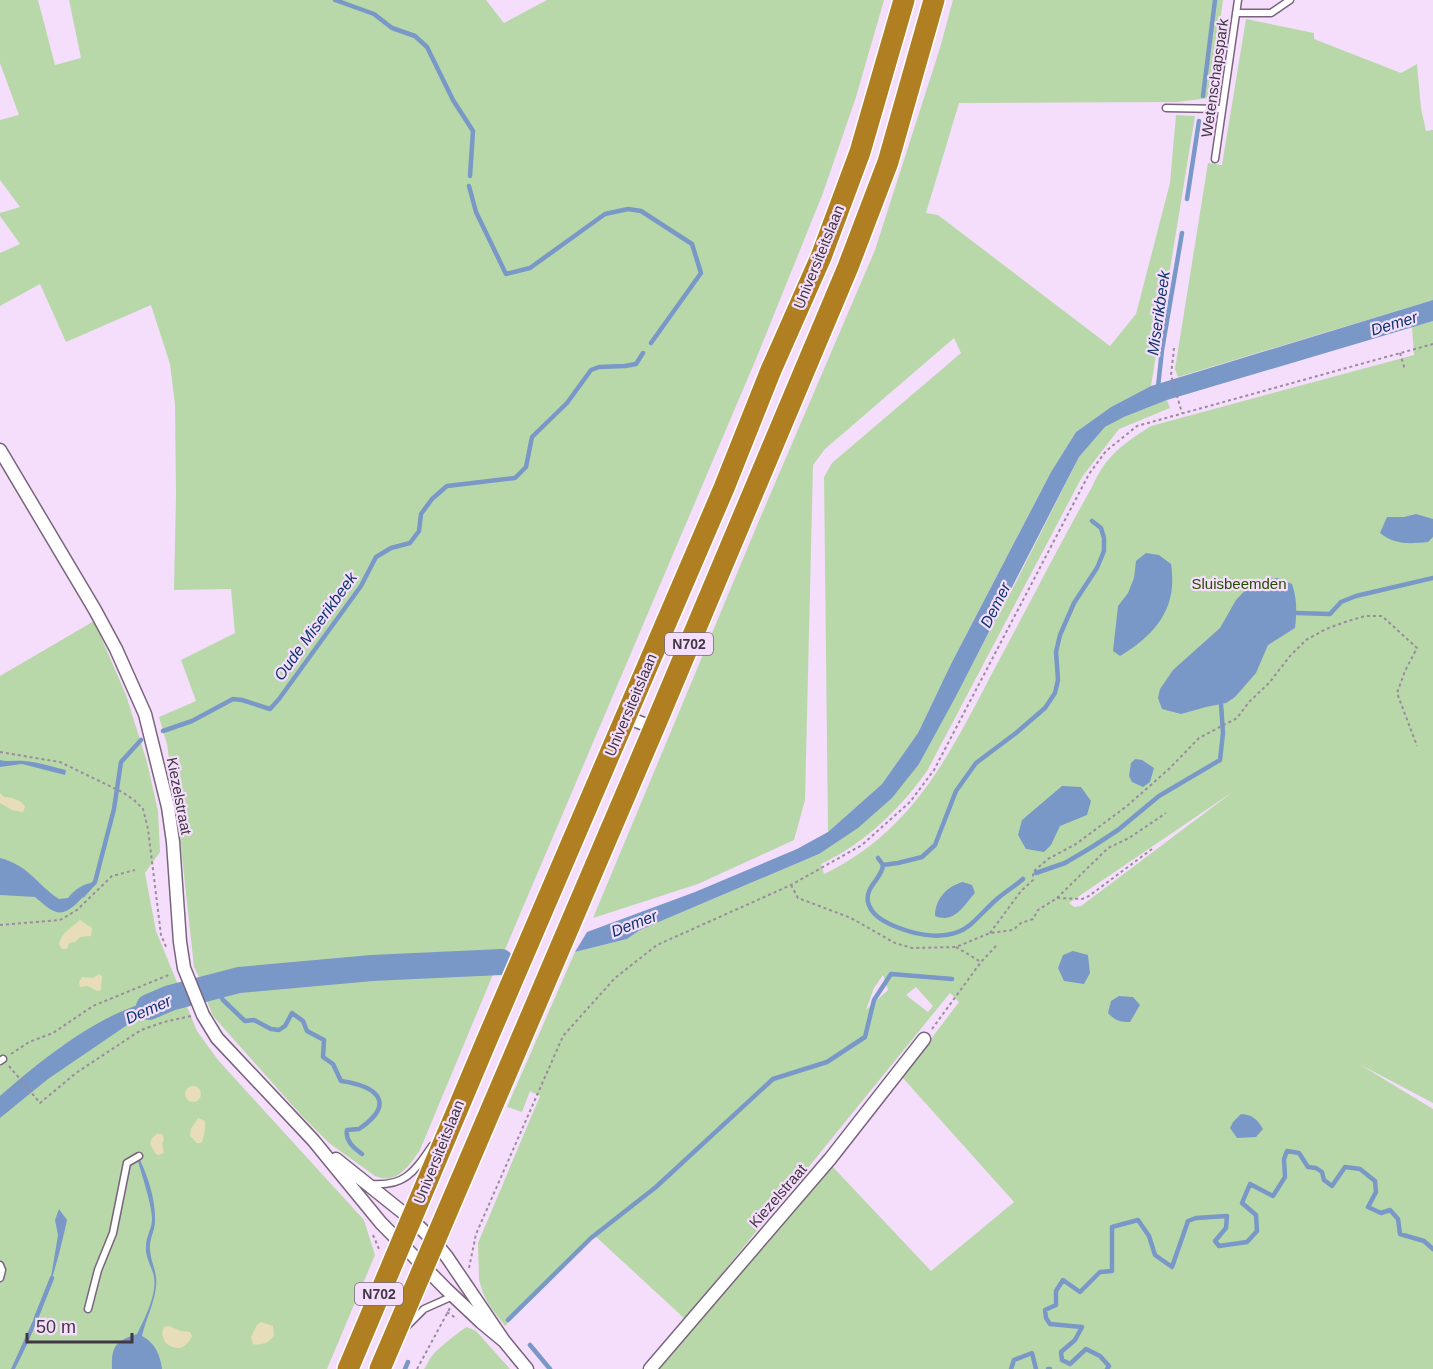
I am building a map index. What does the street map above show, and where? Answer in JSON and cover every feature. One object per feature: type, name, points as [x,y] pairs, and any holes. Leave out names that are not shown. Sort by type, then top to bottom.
[{"type":"highway","name":"Universiteitslaan","points":[[348,1369],[456,1110],[821,257],[860,152],[904,0]]},
{"type":"highway","name":"Universiteitslaan","points":[[380,1369],[848,267],[888,162],[934,0]]},
{"type":"street","name":"Kiezelstraat","points":[[0,450],[95,610],[116,649],[145,714],[168,807],[182,975],[201,1012],[217,1038],[313,1140],[381,1223],[453,1296],[504,1341]]},
{"type":"street","points":[[626,717],[654,728]]},
{"type":"street","name":"Kiezelstraat","points":[[650,1369],[830,1159],[924,1039]]},
{"type":"street","name":"Kiezelstraat","points":[[313,1140],[411,1219],[434,1241],[451,1262],[504,1341],[527,1369]]},
{"type":"lane","name":"Wetenschapspark","points":[[1215,159],[1238,0]]},
{"type":"lane","points":[[1236,13],[1271,13],[1290,0]]},
{"type":"lane","points":[[1166,108],[1222,109]]},
{"type":"lane","points":[[368,1184],[393,1184],[409,1176],[418,1167],[456,1110]]},
{"type":"lane","points":[[88,1310],[98,1270],[113,1233],[127,1163],[139,1156]]},
{"type":"lane","points":[[0,1265],[2,1270],[0,1278]]},
{"type":"lane","points":[[392,1341],[424,1310],[453,1296]]},
{"type":"path","points":[[476,1234],[563,1036],[615,978],[657,945],[791,885],[862,844],[910,802],[934,770],[1089,474],[1106,451],[1137,426],[1433,344]]},
{"type":"path","points":[[1174,348],[1171,375],[1182,413]]},
{"type":"path","points":[[1400,353],[1405,370]]},
{"type":"path","points":[[990,933],[1021,891],[1033,880],[1034,872],[1048,859],[1076,844],[1127,806],[1170,768],[1199,738],[1237,718],[1290,656],[1306,640],[1326,629],[1365,616],[1382,616],[1417,648],[1397,693],[1417,746]]},
{"type":"path","points":[[0,752],[60,762],[122,792],[143,809],[148,829],[161,935],[168,954]]},
{"type":"path","points":[[791,885],[798,898],[851,918],[895,943],[912,948],[956,947],[990,933],[1013,930],[1021,923],[1033,919],[1038,910],[1057,898],[1108,848],[1130,838],[1166,813]]},
{"type":"path","points":[[1057,898],[1082,899],[1089,896],[1152,849]]},
{"type":"path","points":[[0,925],[60,920],[76,910],[112,876],[135,870]]},
{"type":"path","points":[[924,1039],[981,962],[996,946]]},
{"type":"path","points":[[956,947],[981,962]]},
{"type":"path","points":[[2,1060],[29,1042],[53,1033],[93,1006],[182,975]]},
{"type":"path","points":[[11,1068],[40,1103],[76,1073],[141,1030],[201,1012]]},
{"type":"path","points":[[417,1369],[448,1313]]},
{"type":"green space","points":[[0,0],[38,0],[55,65],[81,58],[69,0],[486,0],[504,23],[547,0],[884,0],[856,97],[823,193],[756,359],[504,952],[490,950],[273,969],[224,975],[205,980],[199,977],[194,967],[167,744],[159,717],[196,701],[181,660],[235,633],[231,589],[174,590],[175,405],[170,364],[151,305],[66,342],[40,284],[0,306],[0,253],[20,244],[0,213],[20,207],[0,180],[0,120],[19,115],[0,63]]},
{"type":"green space","points":[[953,0],[1223,0],[1209,98],[1177,102],[959,103],[926,213],[938,215],[1110,346],[1136,314],[1170,183],[1176,115],[1195,116],[1151,386],[1111,407],[1076,432],[1051,472],[951,664],[918,733],[882,784],[828,832],[824,477],[832,463],[961,353],[954,338],[825,449],[813,465],[805,800],[794,840],[698,884],[593,918],[875,250],[940,48]]},
{"type":"green space","points":[[1246,19],[1314,33],[1314,39],[1401,73],[1417,64],[1421,108],[1426,131],[1433,130],[1433,300],[1178,377],[1175,369],[1208,163],[1222,165]]},
{"type":"green space","name":"Sluisbeemden","points":[[1433,321],[1433,1103],[1359,1064],[1433,1109],[1433,1369],[658,1369],[831,1165],[931,1271],[1014,1202],[902,1077],[959,1002],[950,993],[685,1319],[593,1234],[505,1326],[483,1293],[479,1280],[478,1243],[540,1096],[530,1091],[522,1112],[507,1107],[575,952],[627,939],[640,930],[819,854],[919,764],[1016,582],[1079,457],[1105,427],[1167,400],[1170,408],[1119,429],[1082,477],[927,771],[905,799],[880,824],[852,846],[821,864],[824,874],[856,856],[884,835],[928,784],[964,726],[1097,476],[1116,451],[1151,426],[1414,355],[1412,327]],"holes":[[[1234,791],[1081,906],[1074,907],[1069,903]],[[883,975],[888,990],[866,1010],[874,988]],[[916,987],[933,1006],[928,1012],[906,995]]]},
{"type":"green space","points":[[94,621],[126,695],[147,762],[158,811],[160,852],[145,873],[156,931],[197,1031],[218,1060],[364,1220],[375,1255],[327,1369],[0,1369],[0,676]]},
{"type":"green space","points":[[494,972],[420,1150],[402,1172],[390,1178],[375,1176],[329,1143],[213,1016],[207,1001],[223,991],[236,987]]},
{"type":"green space","points":[[467,1327],[476,1331],[510,1369],[424,1369],[434,1353]]},
{"type":"sand","points":[[0,793],[4,797],[21,802],[25,807],[23,812],[12,810],[0,803]]},
{"type":"sand","points":[[80,920],[92,928],[91,936],[80,937],[75,942],[69,943],[67,949],[62,949],[59,944],[62,936]]},
{"type":"sand","points":[[99,974],[102,976],[101,990],[97,991],[88,986],[80,987],[79,982],[82,977],[93,978]]},
{"type":"sand","points":[[193,1086],[201,1094],[193,1102],[185,1094]]},
{"type":"sand","points":[[198,1118],[205,1121],[201,1143],[197,1143],[190,1136],[191,1129]]},
{"type":"sand","points":[[157,1134],[162,1134],[164,1139],[162,1144],[164,1153],[159,1155],[150,1144],[152,1138]]},
{"type":"sand","points":[[261,1322],[273,1326],[274,1335],[265,1343],[253,1344],[251,1337]]},
{"type":"sand","points":[[169,1326],[190,1332],[192,1336],[187,1344],[177,1348],[165,1342],[162,1334],[164,1327]]},
{"type":"water","name":"Demer","points":[[1433,300],[1433,321],[1167,400],[1105,427],[1079,457],[919,764],[892,798],[858,828],[819,854],[640,930],[627,939],[575,952],[587,932],[695,892],[797,849],[828,832],[882,784],[918,733],[951,664],[1051,472],[1076,432],[1111,407],[1151,386]]},
{"type":"water","points":[[1416,514],[1433,519],[1433,537],[1428,542],[1402,543],[1391,540],[1380,533],[1387,517]]},
{"type":"water","points":[[1146,553],[1159,555],[1171,564],[1171,594],[1162,618],[1154,629],[1133,648],[1120,656],[1113,651],[1118,606],[1128,593],[1134,578],[1136,561]]},
{"type":"water","points":[[1278,578],[1292,584],[1296,606],[1295,628],[1268,645],[1256,673],[1235,697],[1226,703],[1181,714],[1162,709],[1158,698],[1160,689],[1173,670],[1220,628],[1236,600],[1250,585],[1262,580]]},
{"type":"water","points":[[1135,759],[1142,760],[1154,768],[1150,782],[1143,787],[1132,782],[1129,776],[1131,763]]},
{"type":"water","points":[[0,760],[40,763],[66,770],[65,775],[22,764],[0,767]]},
{"type":"water","points":[[1062,786],[1081,787],[1091,801],[1087,815],[1060,826],[1051,845],[1044,852],[1026,849],[1018,835],[1022,820]]},
{"type":"water","points":[[0,858],[19,866],[59,899],[68,898],[80,887],[95,882],[69,910],[53,911],[35,897],[0,895]]},
{"type":"water","points":[[963,882],[972,885],[975,893],[953,916],[942,918],[935,916],[937,904],[943,894]]},
{"type":"water","points":[[1073,951],[1088,955],[1090,973],[1084,984],[1064,981],[1058,968],[1063,955]]},
{"type":"water","points":[[179,992],[183,1001],[136,1019],[48,1079],[0,1118],[0,1096],[41,1062],[87,1029],[118,1013]]},
{"type":"water","points":[[1119,996],[1133,997],[1140,1005],[1130,1022],[1113,1018],[1108,1013],[1111,1001]]},
{"type":"water","points":[[1241,1114],[1249,1115],[1257,1120],[1263,1129],[1256,1137],[1237,1138],[1230,1128]]},
{"type":"water","points":[[140,1160],[153,1199],[155,1223],[150,1246],[156,1282],[154,1299],[142,1336],[156,1350],[162,1369],[112,1369],[116,1345],[137,1334],[153,1296],[153,1273],[146,1250],[152,1213],[138,1161]]},
{"type":"water","points":[[59,1209],[67,1220],[58,1258],[52,1277],[40,1314],[15,1369],[11,1369],[50,1283],[58,1235],[55,1220]]},
{"type":"waterway","name":"Oude Miserikbeek","points":[[335,0],[374,14],[392,28],[415,36],[427,47],[453,100],[473,131],[470,176]]},
{"type":"waterway","name":"Miserikbeek","points":[[1203,96],[1215,0]]},
{"type":"waterway","name":"Miserikbeek","points":[[1187,199],[1199,121]]},
{"type":"waterway","name":"Oude Miserikbeek","points":[[469,186],[476,212],[506,274],[530,268],[605,214],[628,209],[641,211],[692,244],[701,273],[651,343]]},
{"type":"waterway","name":"Miserikbeek","points":[[1158,387],[1182,233]]},
{"type":"waterway","name":"Oude Miserikbeek","points":[[163,731],[192,721],[233,699],[270,709],[361,586],[376,557],[391,548],[410,543],[419,531],[421,514],[432,499],[447,486],[515,478],[526,467],[532,437],[567,403],[591,370],[599,367],[636,364],[643,353]]},
{"type":"waterway","points":[[883,865],[922,857],[935,845],[956,791],[976,763],[1045,708],[1055,693],[1058,680],[1056,652],[1060,635],[1074,603],[1097,568],[1104,551],[1101,528],[1092,521]]},
{"type":"waterway","points":[[1297,613],[1330,614],[1341,602],[1356,596],[1433,578]]},
{"type":"waterway","points":[[1036,873],[1065,863],[1092,847],[1118,830],[1159,796],[1220,760],[1223,733],[1221,704]]},
{"type":"waterway","name":"Oude Miserikbeek","points":[[83,895],[95,882],[114,809],[121,762],[141,740]]},
{"type":"waterway","points":[[878,858],[883,865],[869,891],[868,902],[872,911],[890,924],[923,935],[953,934],[962,930],[1023,879]]},
{"type":"waterway","name":"Demer","points":[[149,1007],[170,998],[239,980],[372,968],[501,962]]},
{"type":"waterway","points":[[508,1320],[591,1238],[656,1187],[773,1079],[827,1062],[865,1037],[874,1000],[891,974],[952,979]]},
{"type":"waterway","points":[[216,986],[223,1000],[245,1021],[254,1020],[271,1029],[279,1030],[285,1026],[292,1013],[303,1021],[307,1031],[324,1040],[323,1057],[333,1064],[341,1081],[364,1087],[378,1097],[377,1111],[371,1120],[359,1129],[347,1130],[349,1141],[362,1154]]},
{"type":"waterway","points":[[1107,1369],[1109,1366],[1100,1356],[1086,1349],[1070,1364],[1062,1360],[1061,1352],[1075,1340],[1082,1327],[1050,1324],[1046,1318],[1045,1310],[1056,1305],[1056,1291],[1063,1280],[1080,1292],[1100,1272],[1112,1271],[1112,1227],[1138,1220],[1149,1236],[1155,1255],[1172,1267],[1188,1221],[1196,1218],[1227,1216],[1226,1228],[1215,1241],[1219,1246],[1247,1242],[1257,1231],[1256,1215],[1242,1203],[1250,1184],[1273,1196],[1285,1177],[1284,1159],[1287,1151],[1299,1153],[1308,1167],[1322,1172],[1324,1180],[1332,1186],[1345,1167],[1360,1169],[1375,1181],[1376,1192],[1368,1207],[1381,1213],[1390,1210],[1398,1219],[1400,1234],[1424,1241],[1433,1249]]},
{"type":"waterway","points":[[36,1318],[52,1278]]},
{"type":"waterway","points":[[530,1345],[550,1369]]},
{"type":"waterway","points":[[1011,1369],[1014,1360],[1032,1353],[1036,1369]]},
{"type":"waterway","points":[[405,1369],[408,1362]]}]
